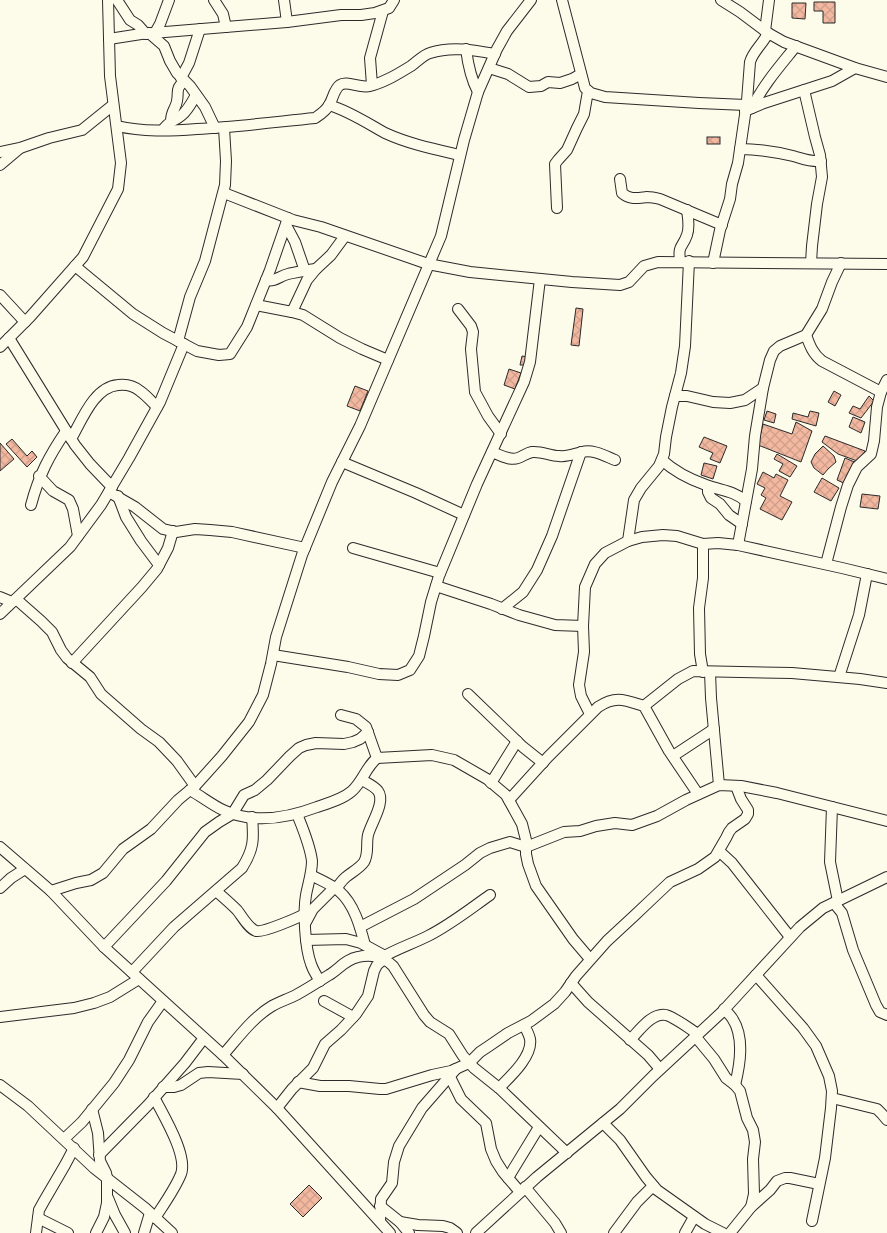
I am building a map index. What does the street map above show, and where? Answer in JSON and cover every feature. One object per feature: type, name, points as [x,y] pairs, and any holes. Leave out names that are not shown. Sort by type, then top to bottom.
[{"type":"street","points":[[0,347],[25,322],[82,257],[118,189],[121,163],[110,76],[108,0]]},
{"type":"street","points":[[0,614],[70,547],[113,492],[157,407],[181,343],[190,297],[205,261],[224,193],[226,161],[219,128],[190,86],[182,79],[170,61],[164,46],[150,33],[130,20],[117,0]]},
{"type":"street","points":[[150,33],[160,24],[169,0]]},
{"type":"street","points":[[214,0],[223,14],[226,27]]},
{"type":"street","points":[[284,0],[287,22]]},
{"type":"street","points":[[109,39],[150,33],[287,22],[340,15],[361,15],[383,11],[389,8],[394,0]]},
{"type":"street","points":[[562,0],[585,88],[591,93],[604,97],[748,108],[832,80],[855,68]]},
{"type":"street","points":[[721,0],[784,42],[855,68],[887,77]]},
{"type":"street","points":[[713,263],[730,199],[748,108],[751,57],[766,39],[769,0]]},
{"type":"street","points":[[51,891],[91,880],[103,873],[123,849],[151,829],[178,800],[193,788],[249,722],[263,695],[276,637],[305,548],[332,482],[360,426],[441,236],[460,155],[478,92],[507,31],[528,2]]},
{"type":"street","points":[[372,85],[370,58],[383,11]]},
{"type":"street","points":[[171,121],[177,101],[177,90],[189,63],[200,29]]},
{"type":"street","points":[[748,108],[796,46]]},
{"type":"street","points":[[117,126],[132,130],[219,128],[315,118],[323,113],[341,84],[366,87],[380,83],[413,65],[429,53],[466,49],[495,54]]},
{"type":"street","points":[[466,49],[473,83],[478,92]]},
{"type":"street","points":[[489,68],[508,74],[529,87],[541,86],[548,82],[560,83],[581,74]]},
{"type":"street","points":[[557,208],[556,164],[568,150],[584,114],[588,90]]},
{"type":"street","points":[[804,90],[821,161],[822,177],[817,204],[811,263]]},
{"type":"street","points":[[163,130],[166,125],[178,118],[186,110],[196,95]]},
{"type":"street","points":[[0,152],[82,130],[113,105]]},
{"type":"street","points":[[329,105],[340,108],[386,133],[408,142],[460,155]]},
{"type":"street","points":[[0,165],[20,148]]},
{"type":"street","points":[[740,149],[762,150],[793,156],[806,161],[821,161]]},
{"type":"street","points":[[620,179],[620,189],[627,197],[660,199],[722,224]]},
{"type":"street","points":[[224,193],[287,221],[345,236],[428,264],[470,272],[620,285],[630,282],[644,266],[658,262],[887,264]]},
{"type":"street","points":[[628,542],[634,500],[659,466],[664,454],[666,436],[681,373],[685,346],[685,261],[680,249],[688,231],[687,210]]},
{"type":"street","points":[[75,266],[133,314],[181,343],[197,351],[219,355],[230,354],[248,327],[287,221]]},
{"type":"street","points":[[287,221],[305,270]]},
{"type":"street","points":[[292,312],[307,280],[331,256],[345,236]]},
{"type":"street","points":[[738,545],[751,478],[755,436],[770,360],[774,351],[780,346],[806,335],[822,309],[841,263]]},
{"type":"street","points":[[266,280],[274,281],[282,276],[316,269]]},
{"type":"street","points":[[273,655],[379,674],[398,675],[410,670],[419,656],[440,573],[524,382],[530,362],[540,279]]},
{"type":"street","points":[[0,295],[25,322]]},
{"type":"street","points":[[256,305],[303,315],[340,338],[388,360]]},
{"type":"street","points":[[458,309],[471,326],[473,332],[471,348],[475,392],[488,416],[501,434]]},
{"type":"street","points":[[806,335],[815,356],[881,392]]},
{"type":"street","points":[[9,338],[68,435],[113,492],[126,518],[159,565]]},
{"type":"street","points":[[826,564],[848,485],[857,467],[871,454],[877,407],[887,380]]},
{"type":"street","points":[[31,505],[39,476],[54,448],[68,435],[102,390],[112,386],[128,384],[139,390],[157,407]]},
{"type":"street","points":[[675,396],[687,396],[713,402],[730,403],[744,400],[764,388]]},
{"type":"street","points":[[736,401],[747,404],[761,404]]},
{"type":"street","points":[[492,452],[505,458],[516,459],[533,452],[568,457],[588,451],[615,460]]},
{"type":"street","points":[[502,609],[523,592],[537,570],[552,536],[581,452]]},
{"type":"street","points":[[662,460],[683,476],[708,486],[734,493],[746,501]]},
{"type":"street","points":[[342,462],[464,515]]},
{"type":"street","points":[[39,476],[53,491],[69,500],[73,509],[78,536]]},
{"type":"street","points":[[708,486],[711,498],[742,524]]},
{"type":"street","points":[[113,492],[163,528],[176,532],[196,529],[232,532],[305,548]]},
{"type":"street","points":[[72,663],[142,587],[159,565],[168,548],[173,531]]},
{"type":"street","points":[[590,714],[581,696],[579,685],[584,652],[585,587],[595,564],[605,552],[642,537],[676,536],[703,544],[738,545],[887,579]]},
{"type":"street","points":[[703,544],[702,578],[698,608],[700,654],[707,672],[711,698],[719,785]]},
{"type":"street","points":[[353,548],[440,573]]},
{"type":"street","points":[[839,677],[859,616],[867,574]]},
{"type":"street","points":[[436,586],[519,616],[555,625],[583,626]]},
{"type":"street","points":[[0,597],[14,600],[41,621],[52,632],[61,650],[72,663],[90,677],[102,694],[141,729],[159,742],[176,761],[193,788],[223,810],[252,817],[267,818],[297,814],[337,800],[352,792],[362,780],[372,762],[377,758],[432,755],[454,760],[486,779],[506,795],[522,824],[526,840],[528,864],[536,886],[573,939],[590,959]]},
{"type":"street","points":[[644,706],[678,679],[692,671],[792,673],[887,683]]},
{"type":"street","points":[[468,694],[542,763]]},
{"type":"street","points":[[509,800],[590,714],[605,702],[616,699],[644,706],[698,794]]},
{"type":"street","points":[[341,714],[356,719],[361,723],[368,732],[377,758]]},
{"type":"street","points":[[673,756],[714,729]]},
{"type":"street","points":[[104,947],[166,881],[206,832],[233,813],[244,796],[267,780],[299,748],[316,743],[344,744],[353,742],[368,732]]},
{"type":"street","points":[[491,783],[517,741]]},
{"type":"street","points":[[305,927],[314,909],[366,858],[368,836],[377,813],[380,796],[377,789],[362,780]]},
{"type":"street","points":[[343,940],[360,926],[414,899],[490,848],[510,842],[526,847],[564,832],[580,831],[596,826],[615,823],[632,825],[657,816],[719,785],[777,793],[887,822]]},
{"type":"street","points":[[380,1221],[381,1199],[392,1183],[394,1162],[399,1146],[431,1096],[453,1073],[469,1063],[480,1052],[508,1033],[531,1021],[554,1004],[590,959],[620,928],[670,882],[698,869],[715,857],[728,832],[745,819],[748,814],[748,810],[736,786]]},
{"type":"street","points":[[832,807],[830,862],[836,902],[842,913],[852,950],[876,1005],[880,1012],[887,1015]]},
{"type":"street","points":[[297,814],[312,860],[305,900],[305,927],[310,962],[320,981]]},
{"type":"street","points":[[0,1017],[74,1008],[110,997],[135,976],[174,927],[242,868],[252,845],[252,817]]},
{"type":"street","points":[[0,847],[51,891],[104,947],[243,1074],[277,1108],[390,1233]]},
{"type":"street","points":[[719,851],[732,863],[790,937]]},
{"type":"street","points":[[0,888],[25,869]]},
{"type":"street","points":[[310,875],[335,888],[348,901],[360,926],[363,942]]},
{"type":"street","points":[[476,1233],[567,1152],[620,1109],[724,1009],[790,937],[823,908],[887,878]]},
{"type":"street","points":[[216,891],[255,930],[260,931],[291,920],[305,927],[343,940],[363,942],[393,966],[424,1015],[430,1022],[449,1034],[469,1063],[500,1088],[567,1152]]},
{"type":"street","points":[[277,1108],[298,1082],[313,1068],[325,1044],[353,1017],[368,996],[374,971],[384,958],[429,936],[490,895]]},
{"type":"street","points":[[291,920],[305,927]]},
{"type":"street","points":[[353,958],[373,920]]},
{"type":"street","points":[[223,1055],[253,1021],[272,1006],[298,994],[332,974],[350,959],[359,956],[384,958]]},
{"type":"street","points":[[756,975],[803,1028],[816,1046],[829,1076],[832,1091],[831,1108],[825,1158],[812,1222]]},
{"type":"street","points":[[572,983],[588,1002],[648,1055],[660,1069]]},
{"type":"street","points":[[64,1139],[82,1122],[114,1083],[129,1060],[148,1022],[163,1001]]},
{"type":"street","points":[[324,1001],[353,1017]]},
{"type":"street","points":[[724,1009],[732,1018],[740,1036],[739,1070],[735,1085]]},
{"type":"street","points":[[630,1040],[643,1026],[655,1017],[666,1015],[697,1035],[726,1078],[740,1091],[747,1118],[754,1134],[754,1194],[751,1207]]},
{"type":"street","points":[[500,1088],[528,1053],[530,1038],[524,1024]]},
{"type":"street","points":[[99,1156],[185,1063],[204,1038]]},
{"type":"street","points":[[163,1087],[180,1085],[200,1074],[208,1072],[243,1074]]},
{"type":"street","points":[[298,1082],[320,1086],[356,1086],[386,1089],[453,1073]]},
{"type":"street","points":[[453,1073],[455,1089],[461,1099],[486,1123],[491,1149],[496,1161],[508,1178],[523,1190],[555,1223],[561,1233]]},
{"type":"street","points":[[0,1085],[28,1106],[94,1168],[172,1233]]},
{"type":"street","points":[[144,1233],[152,1215],[175,1186],[182,1172],[183,1161],[179,1146],[154,1097]]},
{"type":"street","points":[[832,1098],[877,1110],[887,1120]]},
{"type":"street","points":[[92,1109],[98,1134],[99,1156],[107,1178],[107,1203],[104,1217],[96,1233]]},
{"type":"street","points":[[603,1123],[620,1140],[657,1190],[694,1217],[723,1233]]},
{"type":"street","points":[[508,1178],[539,1127]]},
{"type":"street","points":[[36,1233],[40,1210],[44,1201],[74,1148]]},
{"type":"street","points":[[730,1233],[751,1207],[778,1181],[785,1178],[797,1178],[819,1184]]},
{"type":"street","points":[[615,1233],[637,1202],[653,1186]]},
{"type":"street","points":[[107,1198],[114,1215],[125,1233]]},
{"type":"street","points":[[380,1206],[400,1222],[409,1233]]},
{"type":"street","points":[[685,1233],[694,1217]]},
{"type":"street","points":[[38,1218],[68,1233]]},
{"type":"street","points":[[400,1222],[443,1226],[458,1233]]},
{"type":"building","points":[[814,2],[835,2],[835,23],[823,23],[823,11],[814,11]]},
{"type":"building","points":[[792,3],[806,3],[805,19],[792,18]]},
{"type":"building","points":[[707,137],[720,137],[720,144],[707,144]]},
{"type":"building","points":[[576,308],[583,309],[579,346],[571,345]]},
{"type":"building","points":[[522,356],[528,357],[527,365],[520,365]]},
{"type":"building","points":[[509,369],[521,373],[515,389],[504,385]]},
{"type":"building","points":[[355,386],[368,391],[360,411],[347,406]]},
{"type":"building","points":[[834,391],[841,395],[835,406],[828,402]]},
{"type":"building","points":[[869,396],[874,401],[861,418],[849,413],[853,406],[860,409]]},
{"type":"building","points":[[767,411],[776,414],[774,423],[764,420]]},
{"type":"building","points":[[810,411],[819,413],[816,426],[792,419],[793,413],[808,417]]},
{"type":"building","points":[[853,417],[865,422],[861,433],[849,427]]},
{"type":"building","points":[[796,422],[812,431],[801,462],[758,445],[763,424],[792,434]]},
{"type":"building","points":[[825,436],[865,451],[860,462],[838,454],[822,442]]},
{"type":"building","points":[[704,437],[727,446],[720,463],[710,459],[713,453],[699,447]]},
{"type":"building","points":[[12,439],[27,456],[32,451],[37,457],[27,467],[6,444]]},
{"type":"building","points":[[0,443],[14,459],[0,471]]},
{"type":"building","points":[[823,446],[834,456],[836,462],[823,475],[814,468],[811,462],[815,454]]},
{"type":"building","points":[[777,454],[797,466],[790,477],[779,471],[783,464],[774,459]]},
{"type":"building","points":[[845,458],[857,463],[848,485],[837,480]]},
{"type":"building","points":[[704,463],[717,466],[713,479],[701,475]]},
{"type":"building","points":[[763,472],[774,478],[776,474],[788,480],[780,496],[792,502],[782,520],[760,509],[766,498],[761,495],[765,488],[757,484]]},
{"type":"building","points":[[822,478],[839,488],[831,501],[814,492]]},
{"type":"building","points":[[862,494],[880,496],[878,509],[860,507]]},
{"type":"building","points":[[309,1185],[322,1198],[303,1217],[290,1204]]}]
